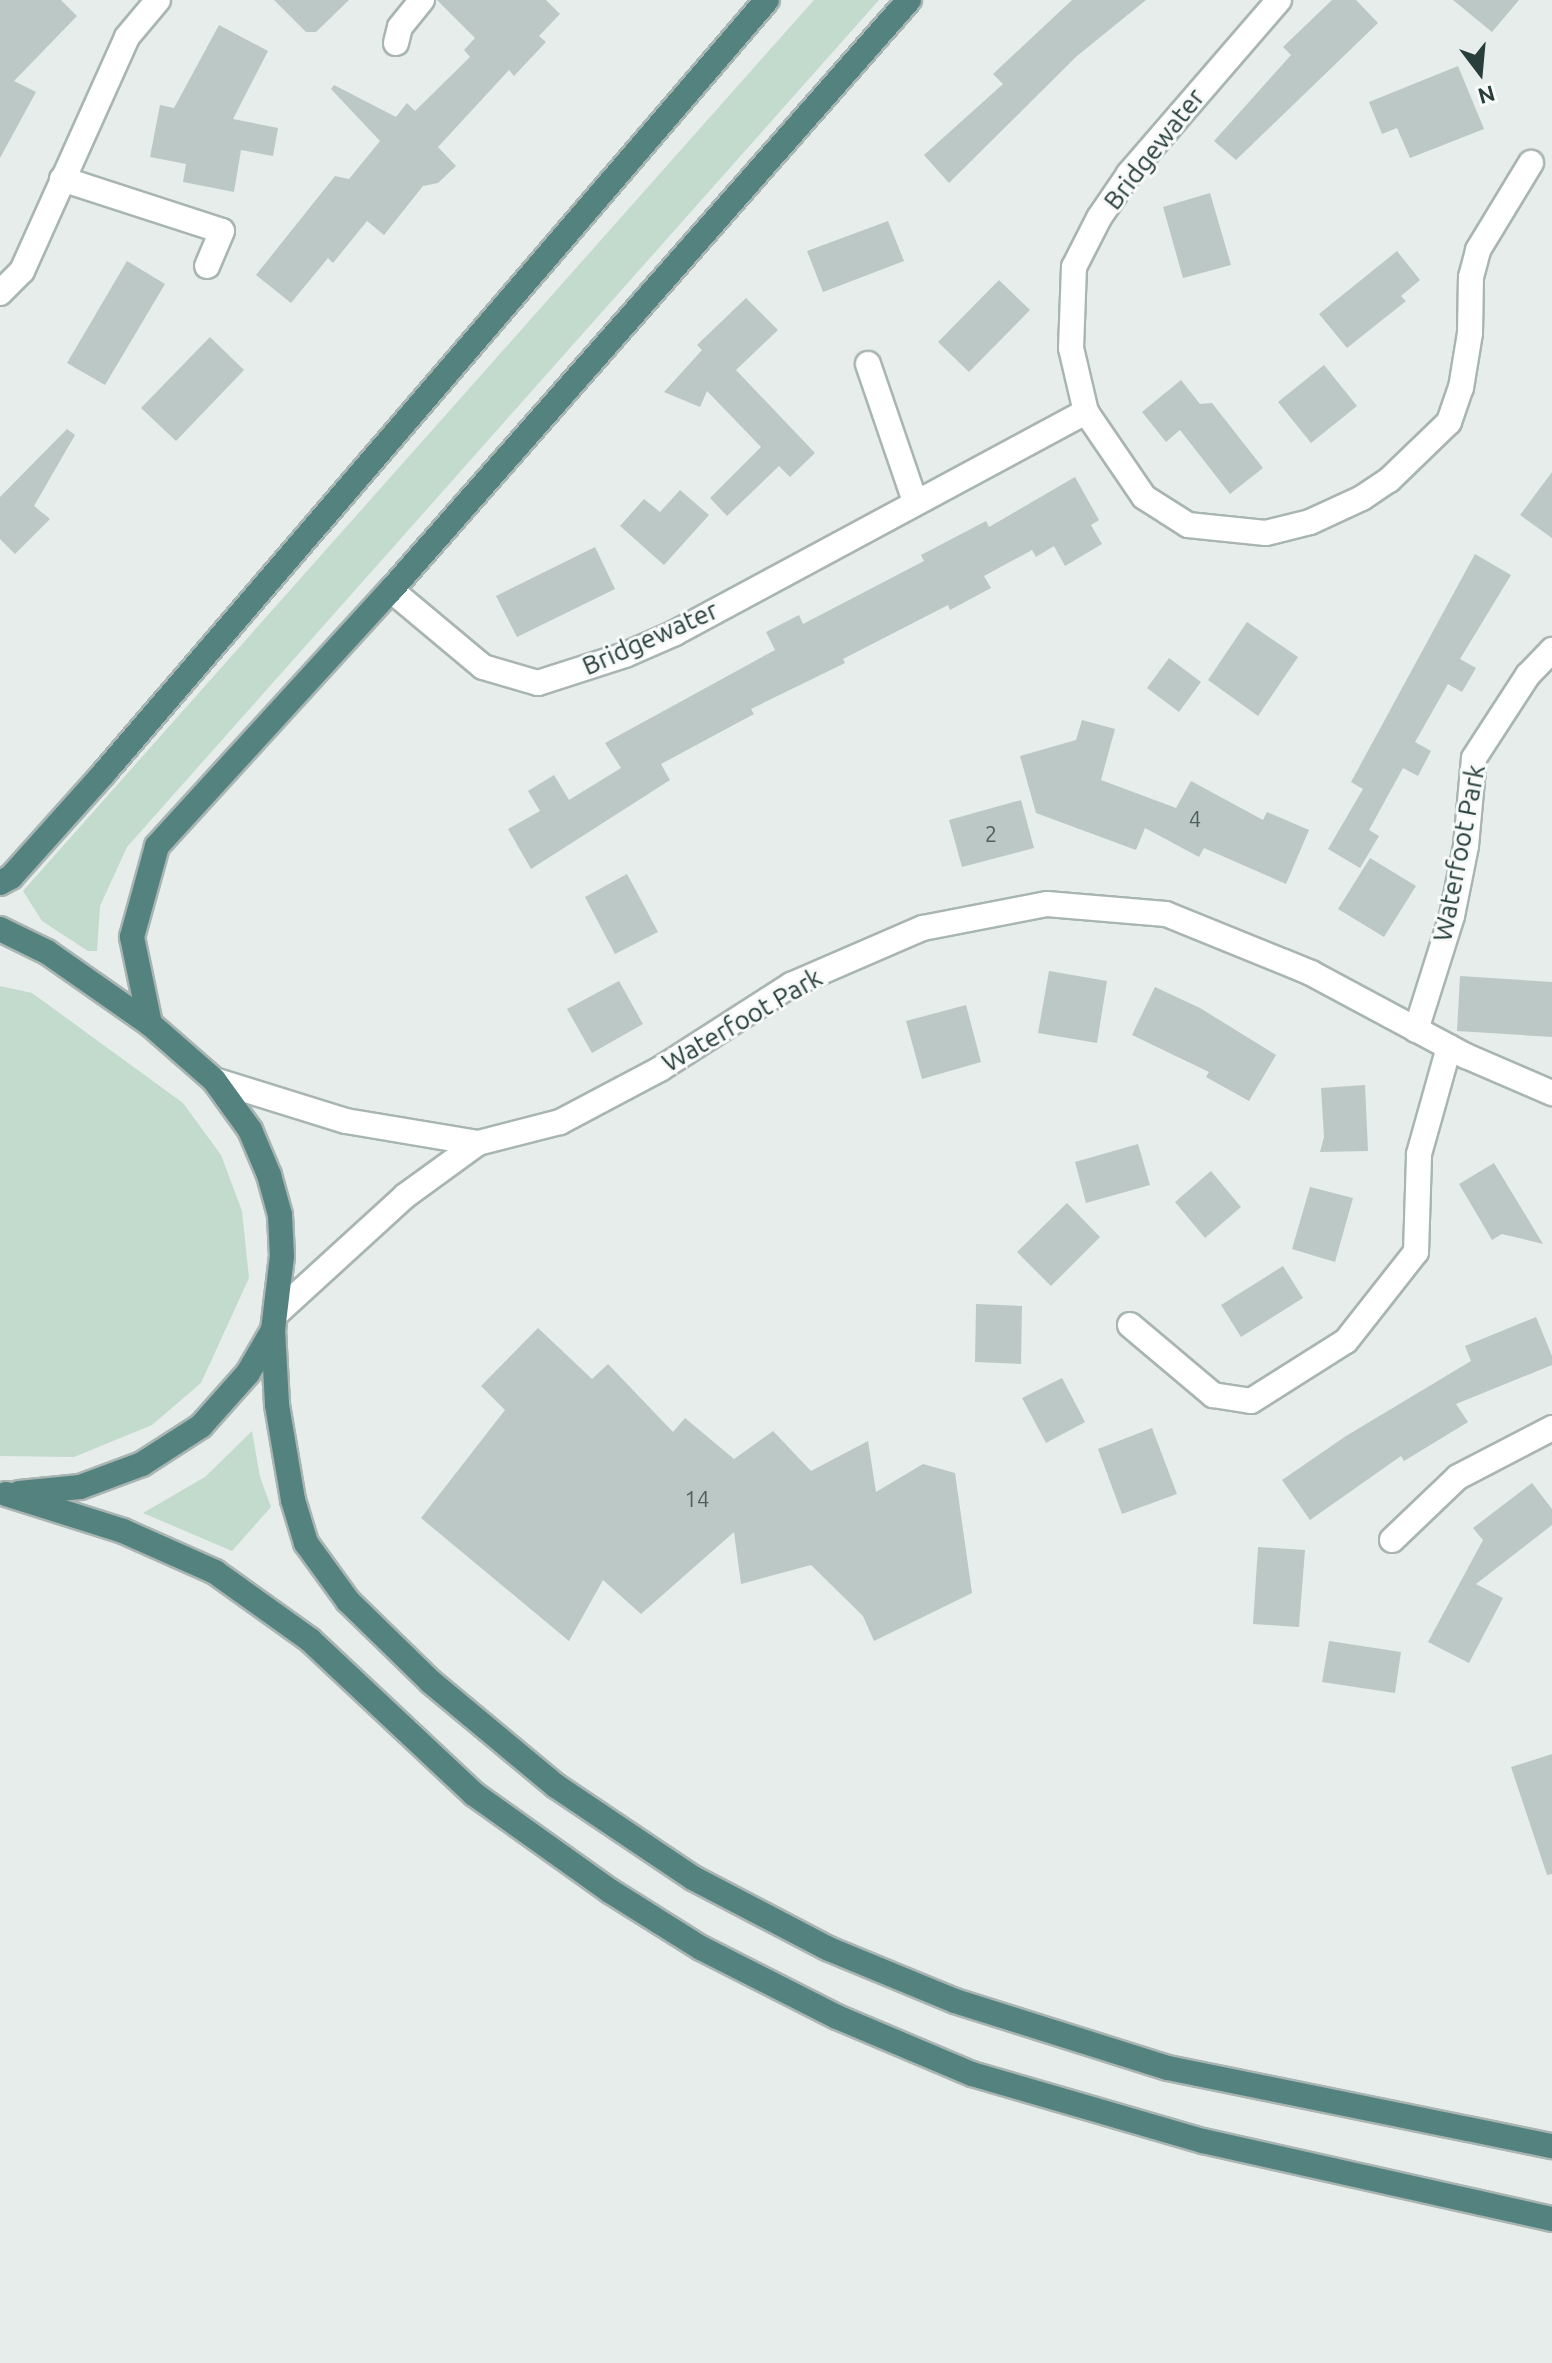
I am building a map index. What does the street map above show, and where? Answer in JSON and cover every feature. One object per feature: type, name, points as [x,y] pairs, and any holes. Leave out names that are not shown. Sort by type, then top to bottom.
[{"type":"highway","points":[[0,883],[11,877],[93,785],[767,0]]},
{"type":"highway","points":[[150,1024],[132,937],[157,846],[391,590],[909,0]]},
{"type":"highway","points":[[0,929],[47,952],[150,1024],[214,1080],[250,1130],[276,1201],[282,1256],[275,1321],[277,1405],[293,1500],[306,1543],[348,1601],[431,1682],[556,1786],[693,1878],[829,1949],[955,2001],[1168,2068],[1552,2146]]},
{"type":"highway","points":[[3,1494],[80,1487],[142,1464],[201,1426],[248,1373],[275,1321]]},
{"type":"highway","points":[[3,1494],[123,1531],[215,1572],[310,1640],[474,1794],[701,1948],[837,2017],[972,2074],[1203,2141],[1552,2219]]},
{"type":"street","points":[[0,293],[22,271],[127,37],[158,0]]},
{"type":"street","points":[[396,43],[400,27],[422,0]]},
{"type":"street","name":"Bridgewater","points":[[1279,0],[1129,174],[1099,218],[1074,267],[1071,348],[1086,412],[1144,497],[1188,525],[1266,533],[1310,522],[1362,498],[1389,480],[1449,422],[1463,374],[1470,333],[1471,277],[1478,250],[1531,163]]},
{"type":"street","points":[[62,179],[222,231],[207,266]]},
{"type":"street","points":[[868,364],[915,501]]},
{"type":"street","name":"Bridgewater","points":[[391,590],[483,667],[538,683],[625,655],[675,633],[915,501],[1086,412]]},
{"type":"street","name":"Waterfoot Park","points":[[1416,1030],[1452,916],[1466,846],[1474,758],[1528,675],[1552,650]]},
{"type":"street","name":"Waterfoot Park","points":[[275,1321],[405,1196],[478,1143],[560,1122],[660,1069],[791,985],[923,928],[1047,904],[1166,914],[1311,973],[1449,1047],[1552,1093]]},
{"type":"street","points":[[1130,1325],[1213,1395],[1251,1401],[1346,1341],[1416,1252],[1419,1154],[1449,1047]]},
{"type":"street","name":"Waterfoot Park","points":[[214,1080],[346,1121],[478,1143]]},
{"type":"street","points":[[1392,1540],[1458,1477],[1552,1428]]},
{"type":"green space","points":[[814,0],[879,0],[127,847],[100,906],[97,951],[88,951],[42,921],[23,891]]},
{"type":"green space","points":[[0,986],[32,993],[183,1103],[221,1155],[242,1211],[249,1278],[201,1383],[152,1425],[74,1457],[0,1456]]},
{"type":"green space","points":[[252,1431],[260,1477],[271,1507],[232,1551],[143,1513],[205,1477]]},
{"type":"building","points":[[0,0],[61,0],[77,16],[14,81],[36,92],[0,158]]},
{"type":"building","points":[[274,0],[349,0],[316,32],[306,32]]},
{"type":"building","points":[[437,0],[546,0],[560,14],[539,36],[546,42],[514,76],[509,70],[438,147],[456,166],[438,183],[423,186],[384,235],[367,221],[333,263],[328,258],[291,303],[256,275],[335,176],[349,179],[380,141],[331,89],[334,85],[396,117],[407,103],[415,111],[470,57],[464,50],[475,38]]},
{"type":"building","points":[[1072,0],[1146,0],[1077,56],[949,183],[924,155],[1003,84],[993,74]]},
{"type":"building","points":[[1332,0],[1356,0],[1378,23],[1236,160],[1214,141],[1291,55],[1283,47]]},
{"type":"building","points":[[1453,0],[1519,0],[1492,32]]},
{"type":"building","points":[[219,25],[268,51],[233,119],[278,128],[273,156],[241,150],[234,192],[183,182],[186,164],[150,157],[160,105],[174,108]]},
{"type":"building","points":[[1458,66],[1484,129],[1410,158],[1397,128],[1382,134],[1369,102]]},
{"type":"building","points":[[1210,193],[1231,265],[1183,278],[1163,207]]},
{"type":"building","points":[[888,221],[904,261],[823,292],[807,251]]},
{"type":"building","points":[[1397,251],[1420,280],[1401,296],[1406,301],[1347,348],[1319,314]]},
{"type":"building","points":[[127,261],[165,284],[105,385],[67,363]]},
{"type":"building","points":[[999,280],[1030,310],[969,372],[938,342]]},
{"type":"building","points":[[746,298],[778,330],[736,370],[815,453],[790,477],[779,466],[727,516],[710,498],[761,447],[707,391],[700,407],[664,392],[702,350],[697,345]]},
{"type":"building","points":[[210,337],[244,370],[176,441],[141,408]]},
{"type":"building","points":[[1324,365],[1357,406],[1311,443],[1278,402]]},
{"type":"building","points":[[1181,380],[1200,404],[1212,403],[1263,468],[1230,494],[1180,430],[1166,442],[1142,412]]},
{"type":"building","points":[[67,429],[75,435],[34,506],[50,519],[15,554],[0,539],[0,497]]},
{"type":"building","points":[[1552,472],[1552,538],[1520,515]]},
{"type":"building","points":[[1075,477],[1099,520],[1091,525],[1102,544],[1065,566],[1054,546],[1036,557],[1032,550],[984,576],[991,588],[950,610],[948,605],[843,659],[845,663],[751,709],[754,714],[661,764],[670,780],[531,869],[508,829],[540,811],[528,791],[554,775],[569,800],[621,768],[605,743],[775,650],[766,632],[799,615],[803,624],[924,561],[921,555],[986,521],[989,527]]},
{"type":"building","points":[[680,490],[709,515],[664,565],[620,526],[644,499],[660,512]]},
{"type":"building","points":[[595,547],[615,589],[517,637],[496,596]]},
{"type":"building","points":[[1475,554],[1511,575],[1460,659],[1476,668],[1462,692],[1448,684],[1415,742],[1431,751],[1418,776],[1403,768],[1369,830],[1379,836],[1360,868],[1328,849],[1363,789],[1351,782]]},
{"type":"building","points":[[1247,622],[1298,657],[1258,716],[1208,680]]},
{"type":"building","points":[[1169,658],[1201,682],[1179,712],[1147,688]]},
{"type":"building","points":[[1082,720],[1115,729],[1101,780],[1176,808],[1191,781],[1263,820],[1267,812],[1309,830],[1286,884],[1204,848],[1199,857],[1145,828],[1136,850],[1036,813],[1020,756],[1076,740]]},
{"type":"building","points":[[1021,800],[1034,848],[962,867],[949,820]]},
{"type":"building","points":[[1370,858],[1416,886],[1384,937],[1338,909]]},
{"type":"building","points":[[627,874],[658,932],[615,954],[585,897]]},
{"type":"building","points":[[1049,971],[1107,981],[1097,1043],[1038,1033]]},
{"type":"building","points":[[1460,976],[1552,982],[1552,1037],[1457,1031]]},
{"type":"building","points":[[619,981],[643,1024],[592,1053],[567,1009]]},
{"type":"building","points":[[1155,987],[1200,1008],[1276,1055],[1249,1101],[1206,1077],[1209,1072],[1132,1035]]},
{"type":"building","points":[[966,1005],[981,1062],[922,1079],[906,1021]]},
{"type":"building","points":[[1365,1085],[1368,1151],[1320,1152],[1324,1137],[1321,1088]]},
{"type":"building","points":[[1138,1144],[1150,1185],[1086,1203],[1075,1162]]},
{"type":"building","points":[[1494,1163],[1543,1244],[1502,1234],[1492,1240],[1459,1184]]},
{"type":"building","points":[[1211,1171],[1241,1207],[1205,1238],[1175,1202]]},
{"type":"building","points":[[1310,1187],[1353,1198],[1335,1262],[1292,1249]]},
{"type":"building","points":[[1067,1203],[1100,1237],[1051,1286],[1017,1252]]},
{"type":"building","points":[[1283,1266],[1303,1298],[1241,1337],[1221,1305]]},
{"type":"building","points":[[976,1304],[1022,1306],[1021,1364],[975,1362]]},
{"type":"building","points":[[1536,1317],[1552,1356],[1552,1365],[1456,1404],[1468,1422],[1404,1461],[1401,1456],[1310,1520],[1282,1480],[1346,1436],[1471,1361],[1465,1346]]},
{"type":"building","points":[[538,1328],[592,1379],[608,1364],[673,1432],[685,1418],[734,1459],[773,1431],[811,1471],[868,1441],[876,1492],[923,1464],[955,1473],[972,1593],[874,1641],[863,1616],[811,1565],[741,1584],[734,1532],[641,1614],[603,1580],[569,1641],[421,1518],[505,1410],[481,1386]]},
{"type":"building","points":[[1062,1378],[1085,1422],[1046,1443],[1022,1398]]},
{"type":"building","points":[[1152,1428],[1177,1494],[1122,1514],[1098,1449]]},
{"type":"building","points":[[1532,1483],[1552,1509],[1552,1525],[1476,1584],[1503,1598],[1469,1663],[1428,1642],[1483,1540],[1473,1528]]},
{"type":"building","points":[[1258,1547],[1305,1550],[1299,1627],[1253,1624]]},
{"type":"building","points":[[1329,1641],[1401,1652],[1395,1693],[1322,1682]]},
{"type":"building","points":[[1552,1754],[1552,1874],[1547,1875],[1511,1767]]}]
